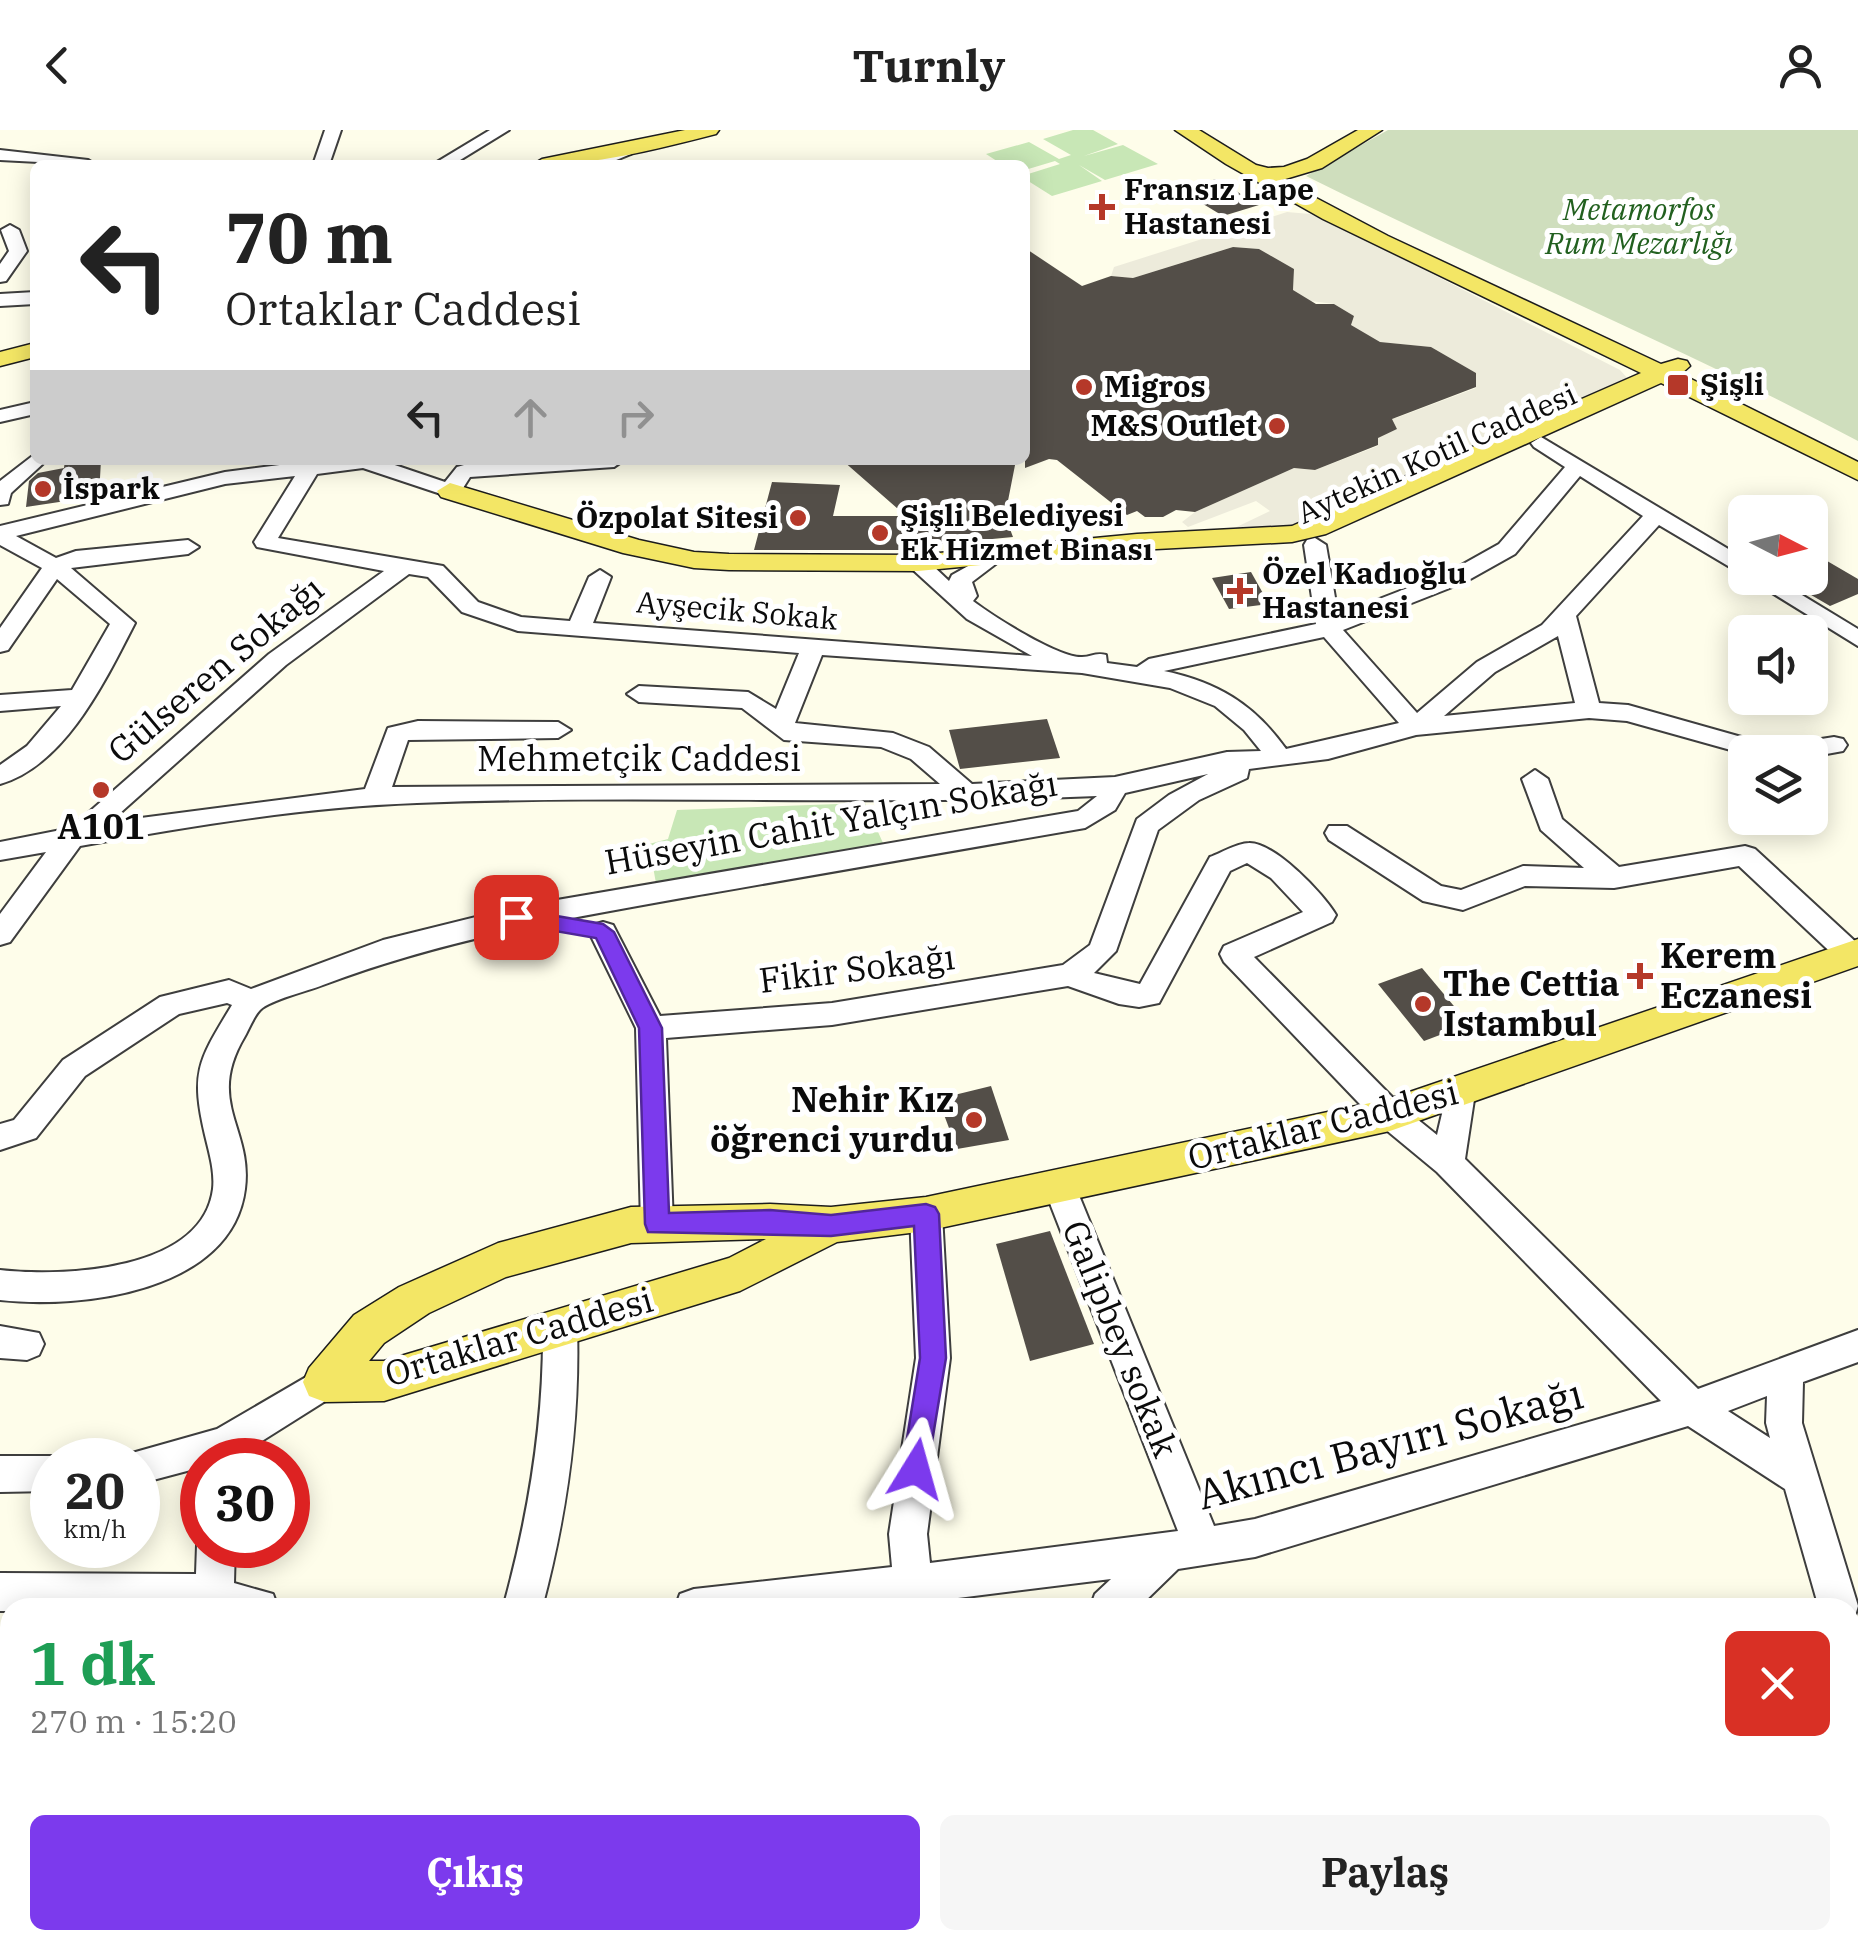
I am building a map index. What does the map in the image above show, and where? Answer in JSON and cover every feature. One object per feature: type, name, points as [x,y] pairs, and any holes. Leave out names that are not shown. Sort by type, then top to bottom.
[{"type":"main road","points":[[572,160],[709,130]]},
{"type":"main road","points":[[1184,130],[1345,223],[1858,453]]},
{"type":"main road","points":[[1206,130],[1280,176],[1680,374],[1858,472]]},
{"type":"main road","points":[[1241,166],[1280,176],[1300,170],[1360,132]]},
{"type":"main road","points":[[0,358],[30,351]]},
{"type":"main road","name":"Aytekin Kotil Caddesi","points":[[450,492],[633,547],[694,560],[922,566],[1192,547],[1237,562],[1266,560],[1373,523],[1680,374]]},
{"type":"main road","name":"Aytekin Kotil Caddesi","points":[[922,566],[1192,547],[1316,528],[1680,374]]},
{"type":"main road","points":[[1238,539],[1244,554],[1266,560]]},
{"type":"main road","name":"Ortaklar Caddesi","points":[[325,1382],[369,1329],[414,1300],[498,1262],[631,1225],[831,1225],[926,1214],[1390,1115],[1854,953]]},
{"type":"main road","points":[[737,1222],[746,1248],[740,1273]]},
{"type":"main road","name":"Ortaklar Caddesi","points":[[325,1382],[384,1381],[740,1273],[831,1225]]},
{"type":"street","points":[[326,160],[337,130]]},
{"type":"street","points":[[449,160],[501,130]]},
{"type":"street","points":[[602,160],[625,151]]},
{"type":"street","points":[[0,155],[44,160]]},
{"type":"street","points":[[2,270],[18,251],[5,230],[30,228]]},
{"type":"street","points":[[0,300],[30,295]]},
{"type":"street","points":[[0,416],[30,409]]},
{"type":"street","points":[[1541,443],[1651,522],[1679,527],[1728,557]]},
{"type":"street","points":[[0,499],[1,491],[31,465]]},
{"type":"street","points":[[0,534],[225,478],[334,465]]},
{"type":"street","points":[[376,465],[450,492],[464,471],[554,465]]},
{"type":"street","points":[[1148,671],[1328,627],[1457,576],[1508,549],[1578,466]]},
{"type":"street","name":"Ayşecik Sokak","points":[[311,468],[265,542],[434,571],[470,608],[518,624],[812,650],[1027,656],[1089,663]]},
{"type":"street","points":[[1316,545],[1328,627],[1416,727],[1486,668],[1550,630],[1651,522]]},
{"type":"street","points":[[0,534],[55,566],[123,623],[96,676],[80,697],[19,770],[0,776]]},
{"type":"street","points":[[0,645],[55,566],[76,558],[188,547]]},
{"type":"street","points":[[960,598],[960,580],[986,564]]},
{"type":"street","name":"Gülseren Sokağı","points":[[0,935],[75,836],[224,703],[342,606],[406,566]]},
{"type":"street","points":[[922,566],[1027,656]]},
{"type":"street","points":[[578,630],[600,577]]},
{"type":"street","points":[[1787,595],[1858,639]]},
{"type":"street","points":[[960,598],[1027,636],[1089,663],[1148,671],[1231,701],[1263,733],[1279,758],[1214,780],[1161,812],[1146,826],[1102,951],[1072,975],[1095,987],[1135,996],[1149,994],[1220,864],[1248,852],[1281,871],[1322,915],[1234,954],[1390,1115],[1448,1163],[1692,1408],[1804,1480]]},
{"type":"street","points":[[1564,615],[1589,710]]},
{"type":"street","points":[[781,727],[812,650]]},
{"type":"street","points":[[640,694],[748,700],[793,734],[884,739],[920,753],[966,793]]},
{"type":"street","points":[[0,703],[80,697]]},
{"type":"street","name":"Mehmetçik Caddesi","points":[[0,851],[75,836],[335,798],[966,793],[1115,786],[1226,761],[1328,750],[1416,727],[1589,710],[1628,712],[1752,748],[1789,752],[1834,745]]},
{"type":"street","points":[[1494,734],[1549,732],[1549,714]]},
{"type":"street","points":[[376,796],[397,734],[418,729],[558,730]]},
{"type":"street","points":[[1535,778],[1550,824],[1614,878]]},
{"type":"street","name":"Hüseyin Cahit Yalçın Sokağı","points":[[250,1001],[393,947],[516,917],[633,894],[958,844],[1085,819],[1106,804],[1115,786]]},
{"type":"street","points":[[1338,833],[1433,894],[1463,900],[1523,876],[1614,878],[1745,856],[1854,953]]},
{"type":"street","points":[[603,932],[633,894]]},
{"type":"street","points":[[516,917],[603,932]]},
{"type":"street","points":[[603,932],[651,1028],[657,1224]]},
{"type":"street","name":"Fikir Sokağı","points":[[651,1028],[832,1014],[1072,975]]},
{"type":"street","points":[[0,1138],[25,1129],[74,1068],[170,1005],[229,991],[250,1001],[212,1072],[229,1188],[220,1219],[196,1247],[162,1268],[101,1283],[16,1288],[0,1285]]},
{"type":"street","points":[[1448,1163],[1460,1093]]},
{"type":"street","name":"Galipbey sokak","points":[[1060,1188],[1186,1549]]},
{"type":"street","points":[[915,1595],[908,1534],[933,1358],[926,1214]]},
{"type":"street","points":[[525,1598],[548,1517],[563,1399],[560,1326]]},
{"type":"street","name":"Akıncı Bayırı Sokağı","points":[[864,1598],[915,1595],[1255,1538],[1692,1408],[1853,1351]]},
{"type":"street","points":[[1786,1375],[1784,1422],[1836,1598]]},
{"type":"street","points":[[244,1438],[325,1382]]},
{"type":"street","points":[[0,1474],[30,1474]]},
{"type":"street","points":[[1122,1598],[1186,1549]]},
{"type":"street","points":[[222,1568],[230,1598]]},
{"type":"street","points":[[0,1592],[139,1598]]},
{"type":"green space","points":[[1073,130],[1093,130],[1118,144],[1084,156],[1123,145],[1158,164],[1105,180],[1079,165],[1102,181],[1052,196],[1030,182],[1030,173],[1060,164],[1055,161],[1030,168],[1030,160],[995,160],[986,154],[1029,142],[1059,159],[1071,155],[1043,139]]},
{"type":"green space","name":"Metamorfos Rum Mezarlığı","points":[[1388,130],[1858,130],[1858,441],[1722,372],[1306,176]]},
{"type":"green space","points":[[865,803],[883,843],[657,889],[649,844],[668,839],[677,810]]},
{"type":"shaded area","points":[[1287,212],[1310,214],[1395,255],[1620,370],[1630,381],[1303,526],[1222,534],[1270,511],[1256,501],[1188,527],[1182,522],[1195,512],[1294,468],[1315,470],[1378,446],[1377,431],[1388,433],[1397,429],[1387,418],[1476,388],[1476,373],[1431,347],[1378,342],[1351,325],[1354,316],[1334,304],[1311,301],[1300,305],[1279,295],[1293,290],[1294,269],[1259,249],[1233,247],[1133,278],[1111,276],[1114,267]]},
{"type":"building","points":[[1216,179],[1259,205],[1223,216],[1180,190]]},
{"type":"building","points":[[1233,247],[1259,249],[1294,269],[1293,290],[1316,304],[1334,304],[1354,316],[1351,325],[1380,342],[1431,347],[1476,373],[1476,387],[1392,419],[1397,429],[1378,438],[1378,445],[1315,470],[1294,468],[1195,512],[1176,510],[1163,517],[1145,517],[1137,511],[1127,515],[1057,460],[1025,468],[1030,465],[1030,251],[1082,286],[1111,276],[1133,278]]},
{"type":"building","points":[[101,465],[99,496],[26,507],[29,481],[38,473]]},
{"type":"building","points":[[848,465],[1015,465],[1005,516],[1013,537],[909,550],[754,550],[772,482],[840,485],[833,516],[906,516]]},
{"type":"building","points":[[1828,562],[1858,579],[1858,594],[1830,606],[1811,595],[1828,595]]},
{"type":"building","name":"Özel Kadıoğlu Hastanesi","points":[[1251,572],[1269,604],[1229,609],[1212,578]]},
{"type":"building","points":[[1047,719],[1060,758],[960,769],[949,730]]},
{"type":"building","name":"The Cettia Istambul","points":[[1422,968],[1469,1024],[1424,1041],[1378,984]]},
{"type":"building","name":"Nehir Kız öğrenci yurdu","points":[[991,1086],[1009,1140],[957,1149],[938,1099]]},
{"type":"building","points":[[1050,1231],[1094,1344],[1030,1361],[996,1244]]},
{"type":"place","name":"Fransız Lape Hastanesi","points":[[1102,207]]},
{"type":"place","name":"Şişli","points":[[1678,385]]},
{"type":"place","name":"Migros","points":[[1084,387]]},
{"type":"place","name":"M&S Outlet","points":[[1277,426]]},
{"type":"place","name":"İspark","points":[[43,489]]},
{"type":"place","name":"Özpolat Sitesi","points":[[798,518]]},
{"type":"place","name":"Şişli Belediyesi Ek Hizmet Binası","points":[[880,533]]},
{"type":"place","name":"Özel Kadıoğlu Hastanesi","points":[[1240,591]]},
{"type":"place","name":"A101","points":[[101,790]]},
{"type":"place","name":"Kerem Eczanesi","points":[[1640,976]]},
{"type":"place","name":"The Cettia Istambul","points":[[1423,1004]]},
{"type":"place","name":"Nehir Kız öğrenci yurdu","points":[[974,1120]]},
{"type":"route","points":[[516,917],[603,932],[651,1028],[657,1224],[770,1221],[831,1225],[926,1214],[933,1358],[916,1469]]}]
